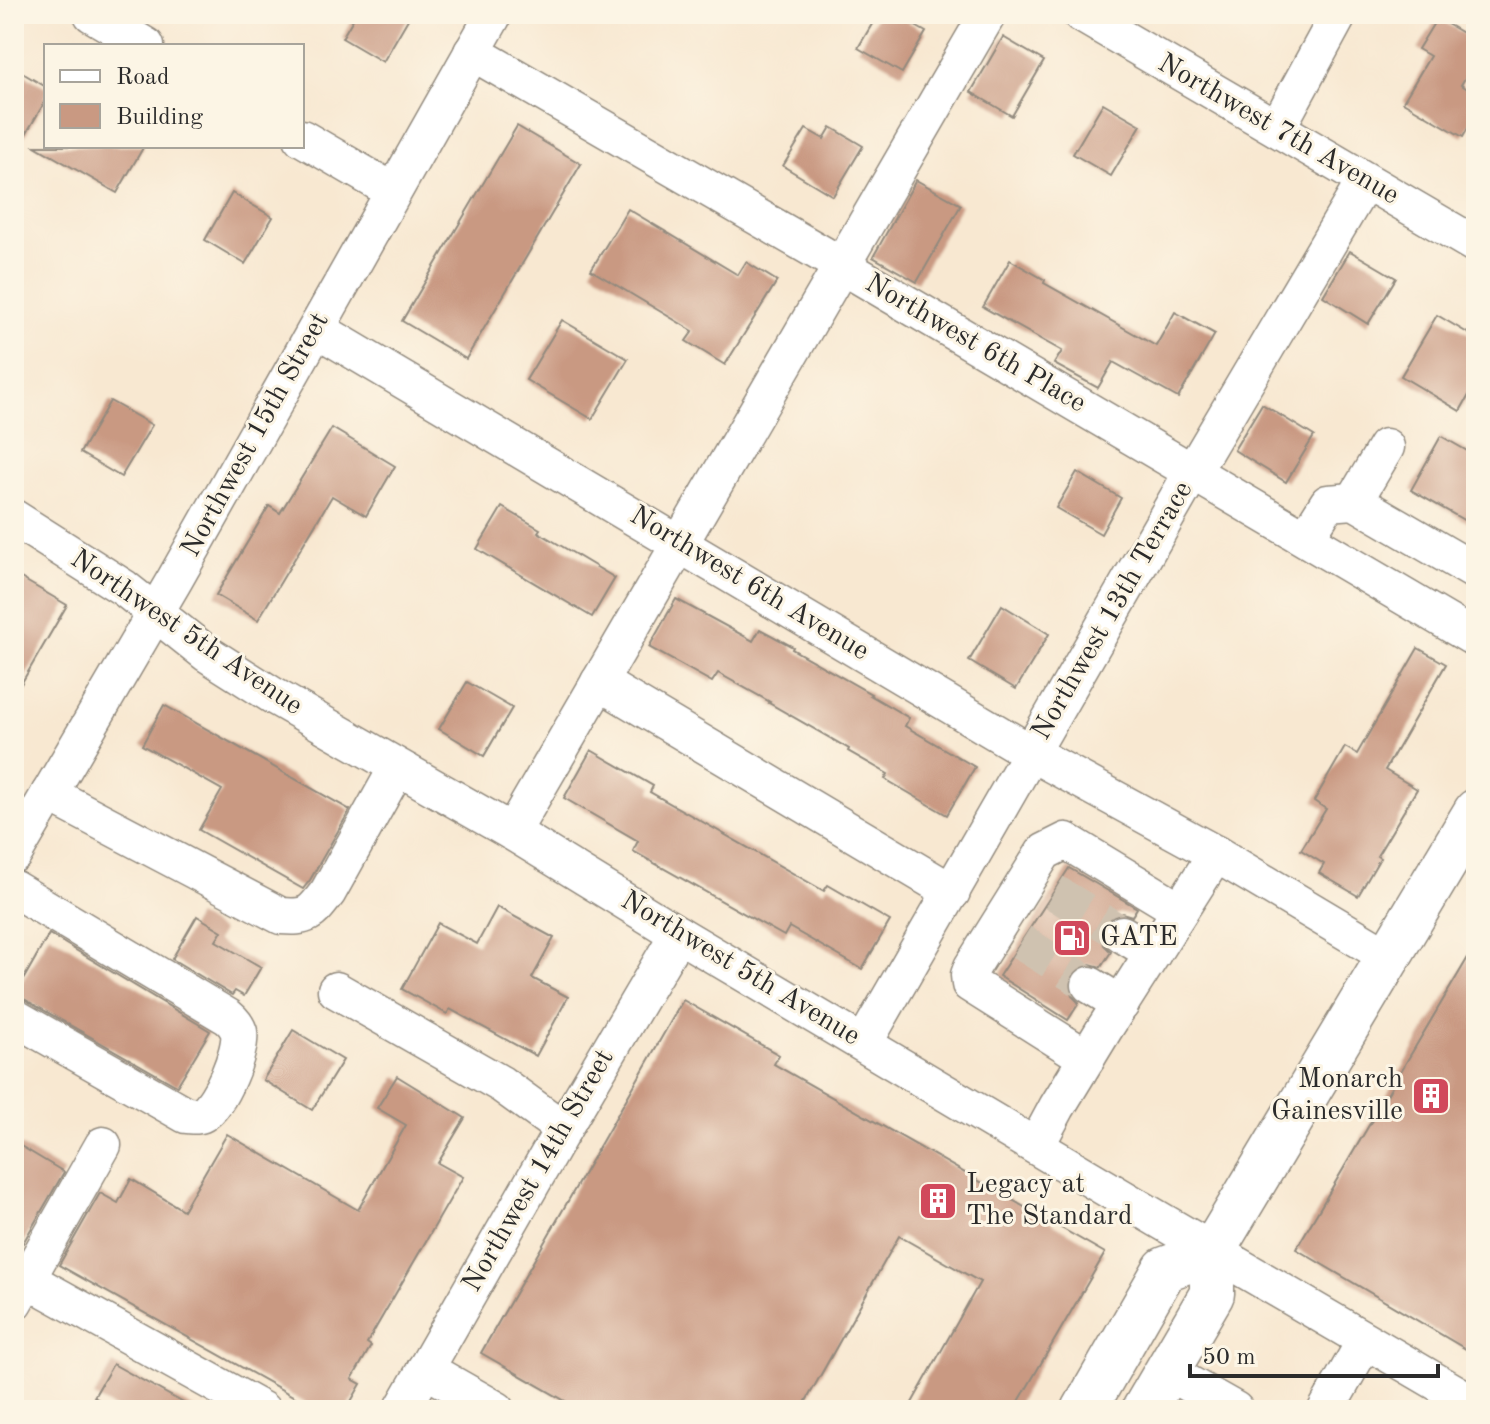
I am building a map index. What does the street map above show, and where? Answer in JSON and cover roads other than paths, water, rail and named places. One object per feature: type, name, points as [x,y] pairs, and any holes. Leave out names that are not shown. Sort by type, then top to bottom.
[{"type":"main road","points":[[1144,1410],[1212,1294],[1212,1252],[1476,812]]},
{"type":"main road","points":[[1084,1410],[1165,1269],[1212,1252]]},
{"type":"street","points":[[92,14],[143,44]]},
{"type":"street","name":"Northwest 15th Street","points":[[14,854],[155,613],[494,14]]},
{"type":"street","points":[[512,832],[988,14]]},
{"type":"street","name":"Northwest 7th Avenue","points":[[1081,14],[1476,245]]},
{"type":"street","points":[[1277,128],[1339,14]]},
{"type":"street","name":"Northwest 6th Place","points":[[472,52],[1476,639]]},
{"type":"street","points":[[304,139],[393,191]]},
{"type":"street","name":"Northwest 13th Terrace","points":[[864,1043],[1193,471],[1365,181]]},
{"type":"street","name":"Northwest 6th Avenue","points":[[317,329],[1031,753],[1216,854],[1389,957]]},
{"type":"street","points":[[1354,501],[1386,447]]},
{"type":"street","points":[[1306,538],[1328,503],[1354,501],[1464,566],[1422,607]]},
{"type":"street","name":"Northwest 5th Avenue","points":[[14,518],[124,588],[206,653],[272,695],[512,832],[1212,1252],[1476,1405]]},
{"type":"street","points":[[599,682],[952,892]]},
{"type":"street","points":[[49,794],[281,916],[301,918],[314,910],[328,892],[397,768]]},
{"type":"street","points":[[1087,1058],[970,984],[972,967],[1009,934],[1041,884],[1044,852],[1066,841],[1180,910]]},
{"type":"street","points":[[1036,1146],[1087,1058],[1216,854]]},
{"type":"street","points":[[14,889],[228,1017],[239,1032],[237,1059],[205,1113],[186,1115],[14,1017]]},
{"type":"street","name":"Northwest 14th Street","points":[[402,1410],[678,934]]},
{"type":"street","points":[[1122,934],[1153,953]]},
{"type":"street","points":[[1090,985],[1121,1004]]},
{"type":"street","points":[[336,990],[501,1084],[563,1129]]},
{"type":"street","points":[[103,1145],[18,1284],[262,1410]]},
{"type":"street","points":[[1326,1410],[1365,1341]]},
{"type":"street","points":[[425,1369],[497,1410]]},
{"type":"street","points":[[1166,1371],[1235,1410]]},
{"type":"tunnel","points":[[1054,892],[1122,934]]},
{"type":"tunnel","points":[[1021,942],[1090,985]]},
{"type":"place","name":"GATE","points":[[1072,938]]},
{"type":"place","name":"Monarch Gainesville","points":[[1431,1096]]},
{"type":"place","name":"Legacy at The Standard","points":[[938,1201]]}]
